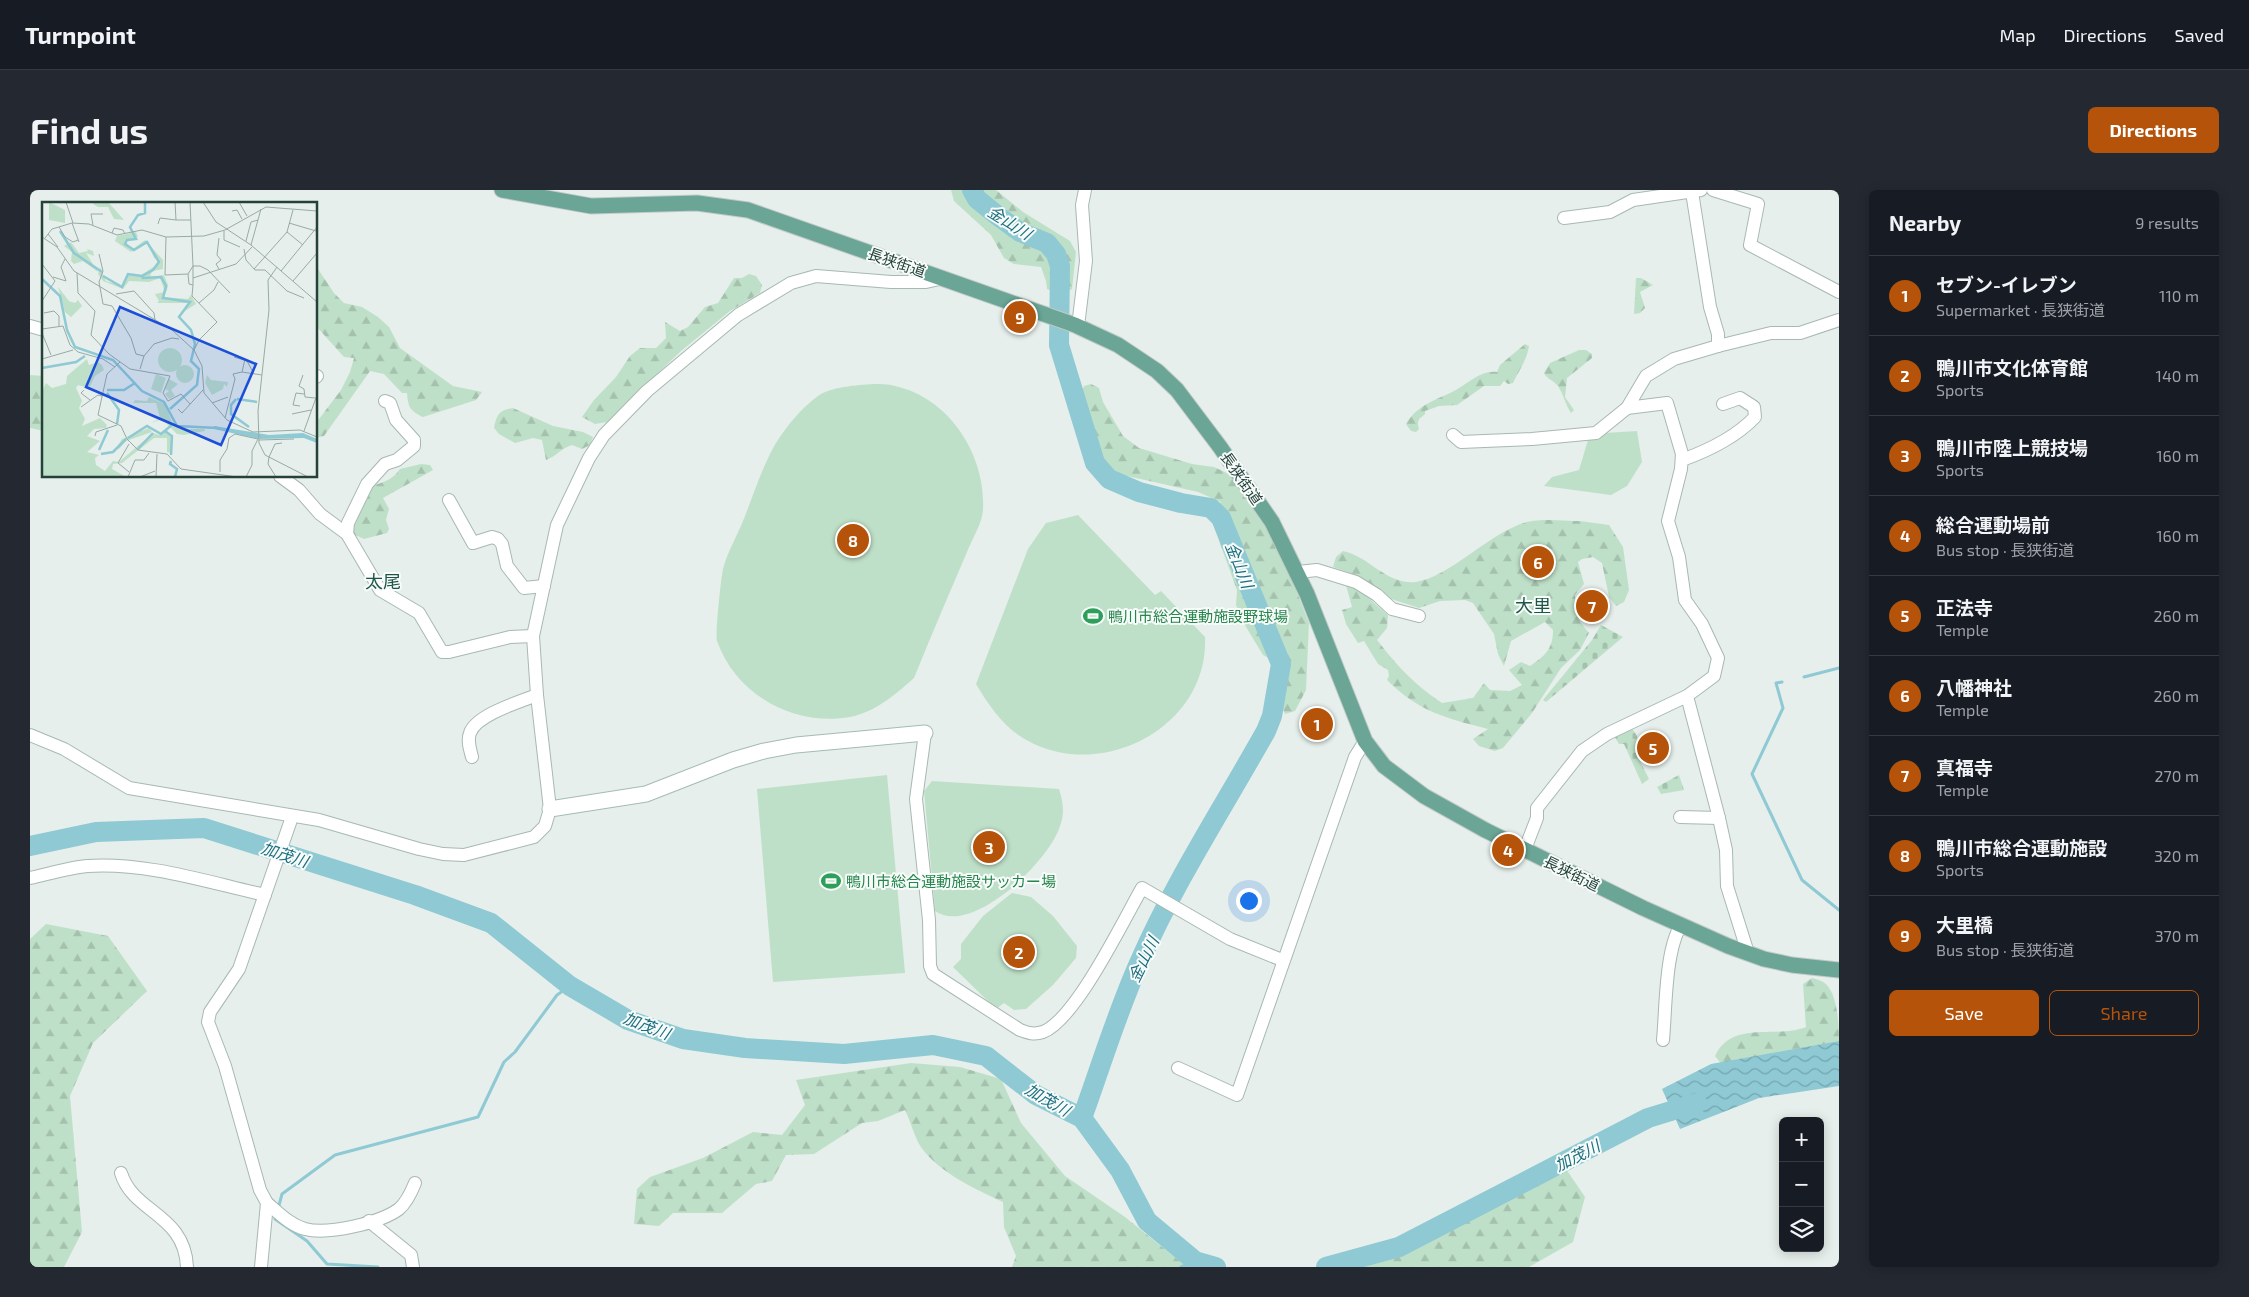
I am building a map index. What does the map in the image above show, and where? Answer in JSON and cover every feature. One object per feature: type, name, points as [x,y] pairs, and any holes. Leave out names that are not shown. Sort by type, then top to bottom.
[{"type":"main road","name":"長狭街道","points":[[502,190],[591,206],[687,202],[729,206],[765,215],[1047,314],[1076,326],[1141,359],[1170,382],[1265,510],[1298,572],[1364,741],[1384,766],[1408,786],[1442,807],[1681,925],[1748,953],[1786,964],[1839,970]]},
{"type":"street","points":[[1076,326],[1086,261],[1082,205],[1084,190]]},
{"type":"street","points":[[1713,190],[1758,204],[1750,245],[1839,292]]},
{"type":"street","points":[[1564,218],[1610,212],[1633,200],[1696,191],[1710,307],[1718,334],[1718,346]]},
{"type":"street","points":[[30,735],[64,749],[129,788],[318,820],[419,849],[464,855],[534,837],[545,826],[550,809],[537,695],[533,636],[557,525],[589,458],[604,436],[647,391],[738,315],[779,288],[804,278],[828,276],[900,282],[944,278]]},
{"type":"street","points":[[1453,435],[1461,442],[1488,442],[1596,433],[1627,408],[1646,376],[1674,359],[1771,333],[1800,333],[1839,320]]},
{"type":"street","points":[[1682,460],[1706,450],[1746,426],[1754,417],[1754,407],[1740,398],[1723,404]]},
{"type":"street","points":[[347,534],[348,523],[367,484],[385,464],[397,460],[414,446],[414,440],[396,420],[390,403],[385,400]]},
{"type":"street","points":[[1525,849],[1537,818],[1537,808],[1582,751],[1607,734],[1688,696],[1714,676],[1718,658],[1702,624],[1685,600],[1679,557],[1668,521],[1682,454],[1666,403],[1627,408]]},
{"type":"street","points":[[283,478],[299,490],[320,514],[347,534],[380,590],[419,613],[442,652],[450,652],[510,637],[533,636]]},
{"type":"street","points":[[449,500],[472,542],[498,538],[502,544],[507,566],[524,588],[544,586]]},
{"type":"street","points":[[1298,572],[1317,570],[1356,582],[1378,595],[1392,609],[1419,616]]},
{"type":"street","points":[[472,756],[469,735],[473,727],[483,718],[537,695]]},
{"type":"street","points":[[1688,696],[1726,850],[1727,886],[1748,953]]},
{"type":"street","points":[[550,809],[646,794],[733,760],[764,751],[796,745],[925,733],[916,799],[929,920],[930,966],[933,974],[1020,1030],[1032,1034],[1042,1032],[1064,1016],[1084,989],[1142,888],[1163,902],[1230,939],[1282,960]]},
{"type":"street","points":[[1178,1068],[1236,1095],[1355,757],[1364,741]]},
{"type":"street","points":[[292,817],[239,969],[210,1012],[208,1022],[225,1066],[260,1190],[267,1203],[288,1221],[312,1230],[342,1229],[370,1221],[398,1209],[410,1197],[415,1183]]},
{"type":"street","points":[[1680,817],[1719,818]]},
{"type":"street","points":[[30,878],[86,866],[118,866],[150,869],[265,895]]},
{"type":"street","points":[[1663,1040],[1674,935],[1681,925]]},
{"type":"street","points":[[121,1173],[123,1180],[149,1210],[169,1222],[185,1247],[187,1267]]},
{"type":"street","points":[[261,1267],[267,1203]]},
{"type":"street","points":[[370,1221],[411,1255],[413,1267]]},
{"type":"green space","points":[[951,190],[996,190],[1023,212],[1070,241],[1076,252],[1072,289],[1060,293],[1053,292],[1047,289],[1041,267],[1014,264],[1004,258],[991,235],[954,201]]},
{"type":"green space","points":[[318,269],[334,293],[344,303],[362,307],[389,327],[400,348],[453,386],[482,392],[476,400],[423,417],[410,408],[407,393],[402,393],[384,374],[370,371],[324,436],[318,438],[318,420],[341,390],[350,372],[354,358],[344,357],[318,328]]},
{"type":"green space","points":[[749,274],[756,276],[762,285],[760,293],[730,311],[681,351],[607,422],[595,424],[582,417],[594,400],[616,377],[630,356],[640,348],[656,348],[666,338],[665,322],[680,331],[688,327],[705,307],[718,303],[734,278],[742,278]]},
{"type":"green space","points":[[1636,278],[1641,278],[1653,285],[1640,292],[1645,308],[1640,313],[1634,314]]},
{"type":"green space","points":[[1525,344],[1529,346],[1528,351],[1513,383],[1508,384],[1504,381],[1500,386],[1484,386],[1457,405],[1439,406],[1425,411],[1425,414],[1418,421],[1419,429],[1416,432],[1411,431],[1406,424],[1410,417],[1421,408],[1480,375],[1497,372],[1500,365]]},
{"type":"green space","points":[[1579,350],[1586,350],[1592,354],[1592,358],[1567,378],[1565,397],[1574,410],[1571,413],[1558,386],[1546,377],[1544,373],[1550,363]]},
{"type":"green space","points":[[30,375],[42,376],[42,431],[30,428]]},
{"type":"green space","points":[[873,384],[892,385],[915,393],[932,403],[948,416],[961,432],[971,450],[978,469],[982,489],[983,514],[914,678],[884,702],[859,715],[829,719],[808,717],[788,712],[770,703],[738,677],[726,660],[717,641],[718,606],[723,569],[765,465],[776,443],[798,414],[818,396],[829,390]]},
{"type":"green space","points":[[1091,384],[1099,388],[1103,402],[1123,436],[1139,448],[1192,464],[1214,467],[1231,475],[1267,528],[1285,562],[1309,623],[1306,690],[1295,711],[1285,714],[1281,705],[1283,680],[1272,660],[1263,655],[1243,622],[1236,605],[1237,590],[1211,519],[1221,502],[1198,492],[1123,475],[1108,467],[1096,451],[1087,404],[1081,392],[1084,386]]},
{"type":"green space","points":[[513,408],[553,426],[583,432],[593,437],[590,445],[582,449],[572,445],[546,460],[542,440],[533,438],[515,443],[499,434],[494,428],[499,414]]},
{"type":"green space","points":[[1637,431],[1642,462],[1627,486],[1611,495],[1544,486],[1552,477],[1579,470],[1588,440],[1605,433]]},
{"type":"green space","points":[[421,464],[430,465],[433,470],[383,498],[389,509],[386,520],[389,529],[387,533],[364,539],[351,533],[352,525],[363,508],[372,485],[388,480],[400,469]]},
{"type":"green space","name":"鴨川市総合運動施設野球場","points":[[1078,515],[1155,595],[1161,591],[1205,637],[1202,668],[1191,695],[1173,718],[1150,736],[1123,748],[1093,754],[1063,753],[1024,739],[1000,719],[976,684],[1028,549],[1046,523]]},
{"type":"green space","points":[[1533,521],[1580,521],[1609,525],[1623,547],[1629,590],[1624,602],[1616,606],[1609,597],[1602,563],[1593,557],[1582,559],[1578,562],[1584,584],[1575,595],[1576,606],[1578,616],[1589,633],[1580,650],[1561,668],[1532,713],[1503,748],[1495,751],[1479,746],[1473,739],[1488,729],[1446,717],[1410,700],[1387,680],[1389,676],[1388,670],[1378,664],[1364,641],[1358,643],[1346,624],[1342,610],[1352,607],[1346,585],[1355,586],[1388,615],[1387,628],[1377,640],[1407,674],[1442,703],[1473,698],[1484,683],[1490,690],[1510,691],[1522,685],[1509,670],[1521,662],[1530,666],[1540,659],[1550,647],[1553,630],[1545,622],[1511,641],[1504,666],[1498,654],[1494,634],[1473,603],[1465,600],[1440,601],[1419,608],[1382,596],[1353,574],[1333,567],[1336,557],[1343,551],[1361,558],[1396,579],[1405,582],[1416,582],[1442,572],[1513,527]]},
{"type":"green space","points":[[1601,625],[1623,637],[1546,702],[1543,700],[1592,640]]},
{"type":"green space","points":[[1630,725],[1637,736],[1641,763],[1649,779],[1642,784],[1624,744],[1619,744],[1613,734]]},
{"type":"green space","name":"鴨川市総合運動施設サッカー場","points":[[887,775],[905,973],[773,982],[757,789]]},
{"type":"green space","points":[[1679,775],[1684,790],[1661,794],[1657,787]]},
{"type":"green space","points":[[932,781],[1059,789],[1063,808],[1062,821],[1053,840],[1041,857],[1026,875],[1008,891],[969,913],[951,916],[935,911],[924,791]]},
{"type":"green space","points":[[1012,893],[1031,897],[1053,916],[1077,946],[1076,958],[1053,985],[1026,1009],[1014,1010],[1004,1003],[996,1009],[953,967],[961,959],[961,944],[983,916]]},
{"type":"green space","points":[[46,924],[108,936],[147,991],[93,1043],[70,1096],[82,1232],[64,1267],[30,1267],[30,939]]},
{"type":"green space","points":[[1812,978],[1826,984],[1834,997],[1839,1032],[1839,1048],[1731,1076],[1715,1056],[1723,1045],[1732,1038],[1743,1034],[1782,1032],[1806,1027],[1803,984]]},
{"type":"green space","points":[[911,1063],[960,1067],[1001,1079],[1021,1123],[1065,1176],[1125,1217],[1187,1267],[1012,1267],[1016,1256],[1004,1227],[1003,1202],[956,1178],[934,1161],[918,1142],[905,1110],[878,1121],[862,1123],[814,1154],[786,1155],[772,1181],[756,1184],[722,1213],[673,1213],[659,1226],[634,1224],[637,1189],[650,1177],[703,1158],[753,1132],[782,1135],[805,1105],[796,1080]]},
{"type":"green space","points":[[1566,1169],[1585,1197],[1573,1242],[1529,1267],[1363,1267],[1453,1226]]},
{"type":"water","points":[[1839,1041],[1839,1086],[1759,1098],[1680,1129],[1662,1089],[1711,1064]]},
{"type":"waterway","name":"金山川","points":[[972,190],[977,199],[998,216],[1020,232],[1047,243],[1056,254],[1060,266],[1059,345],[1095,463],[1109,479],[1139,492],[1181,503],[1211,508],[1221,518],[1281,664],[1272,716],[1266,731],[1153,932],[1124,1000],[1082,1118]]},
{"type":"waterway","points":[[1804,677],[1839,668]]},
{"type":"waterway","points":[[1782,682],[1776,683],[1783,708],[1752,774],[1802,880],[1839,910]]},
{"type":"waterway","name":"加茂川","points":[[30,846],[96,832],[204,828],[415,895],[491,923],[570,986],[628,1020],[683,1039],[745,1048],[844,1054],[933,1045],[986,1056],[1036,1095],[1082,1118],[1120,1170],[1147,1221],[1195,1261],[1216,1267]]},
{"type":"waterway","points":[[278,1209],[282,1194],[335,1155],[478,1117],[504,1062],[515,1052],[557,995],[570,986]]},
{"type":"waterway","name":"加茂川","points":[[1326,1267],[1399,1247],[1648,1118],[1697,1103]]},
{"type":"waterway","points":[[276,1215],[275,1219],[307,1241],[327,1264],[378,1267]]},
{"type":"waterway","points":[[1181,1267],[1195,1261]]},
{"type":"place","name":"大里橋","points":[[1020,317]]},
{"type":"place","name":"鴨川市総合運動施設","points":[[853,540]]},
{"type":"place","name":"八幡神社","points":[[1538,562]]},
{"type":"place","name":"真福寺","points":[[1592,606]]},
{"type":"place","name":"鴨川市総合運動施設野球場","points":[[1093,616]]},
{"type":"place","name":"セブン-イレブン","points":[[1317,724]]},
{"type":"place","name":"正法寺","points":[[1653,748]]},
{"type":"place","name":"鴨川市陸上競技場","points":[[989,847]]},
{"type":"place","name":"総合運動場前","points":[[1508,850]]},
{"type":"place","name":"鴨川市総合運動施設サッカー場","points":[[831,881]]},
{"type":"place","name":"鴨川市文化体育館","points":[[1019,952]]},
{"type":"district","name":"太尾","points":[[383,581]]},
{"type":"district","name":"大里","points":[[1533,605]]}]
